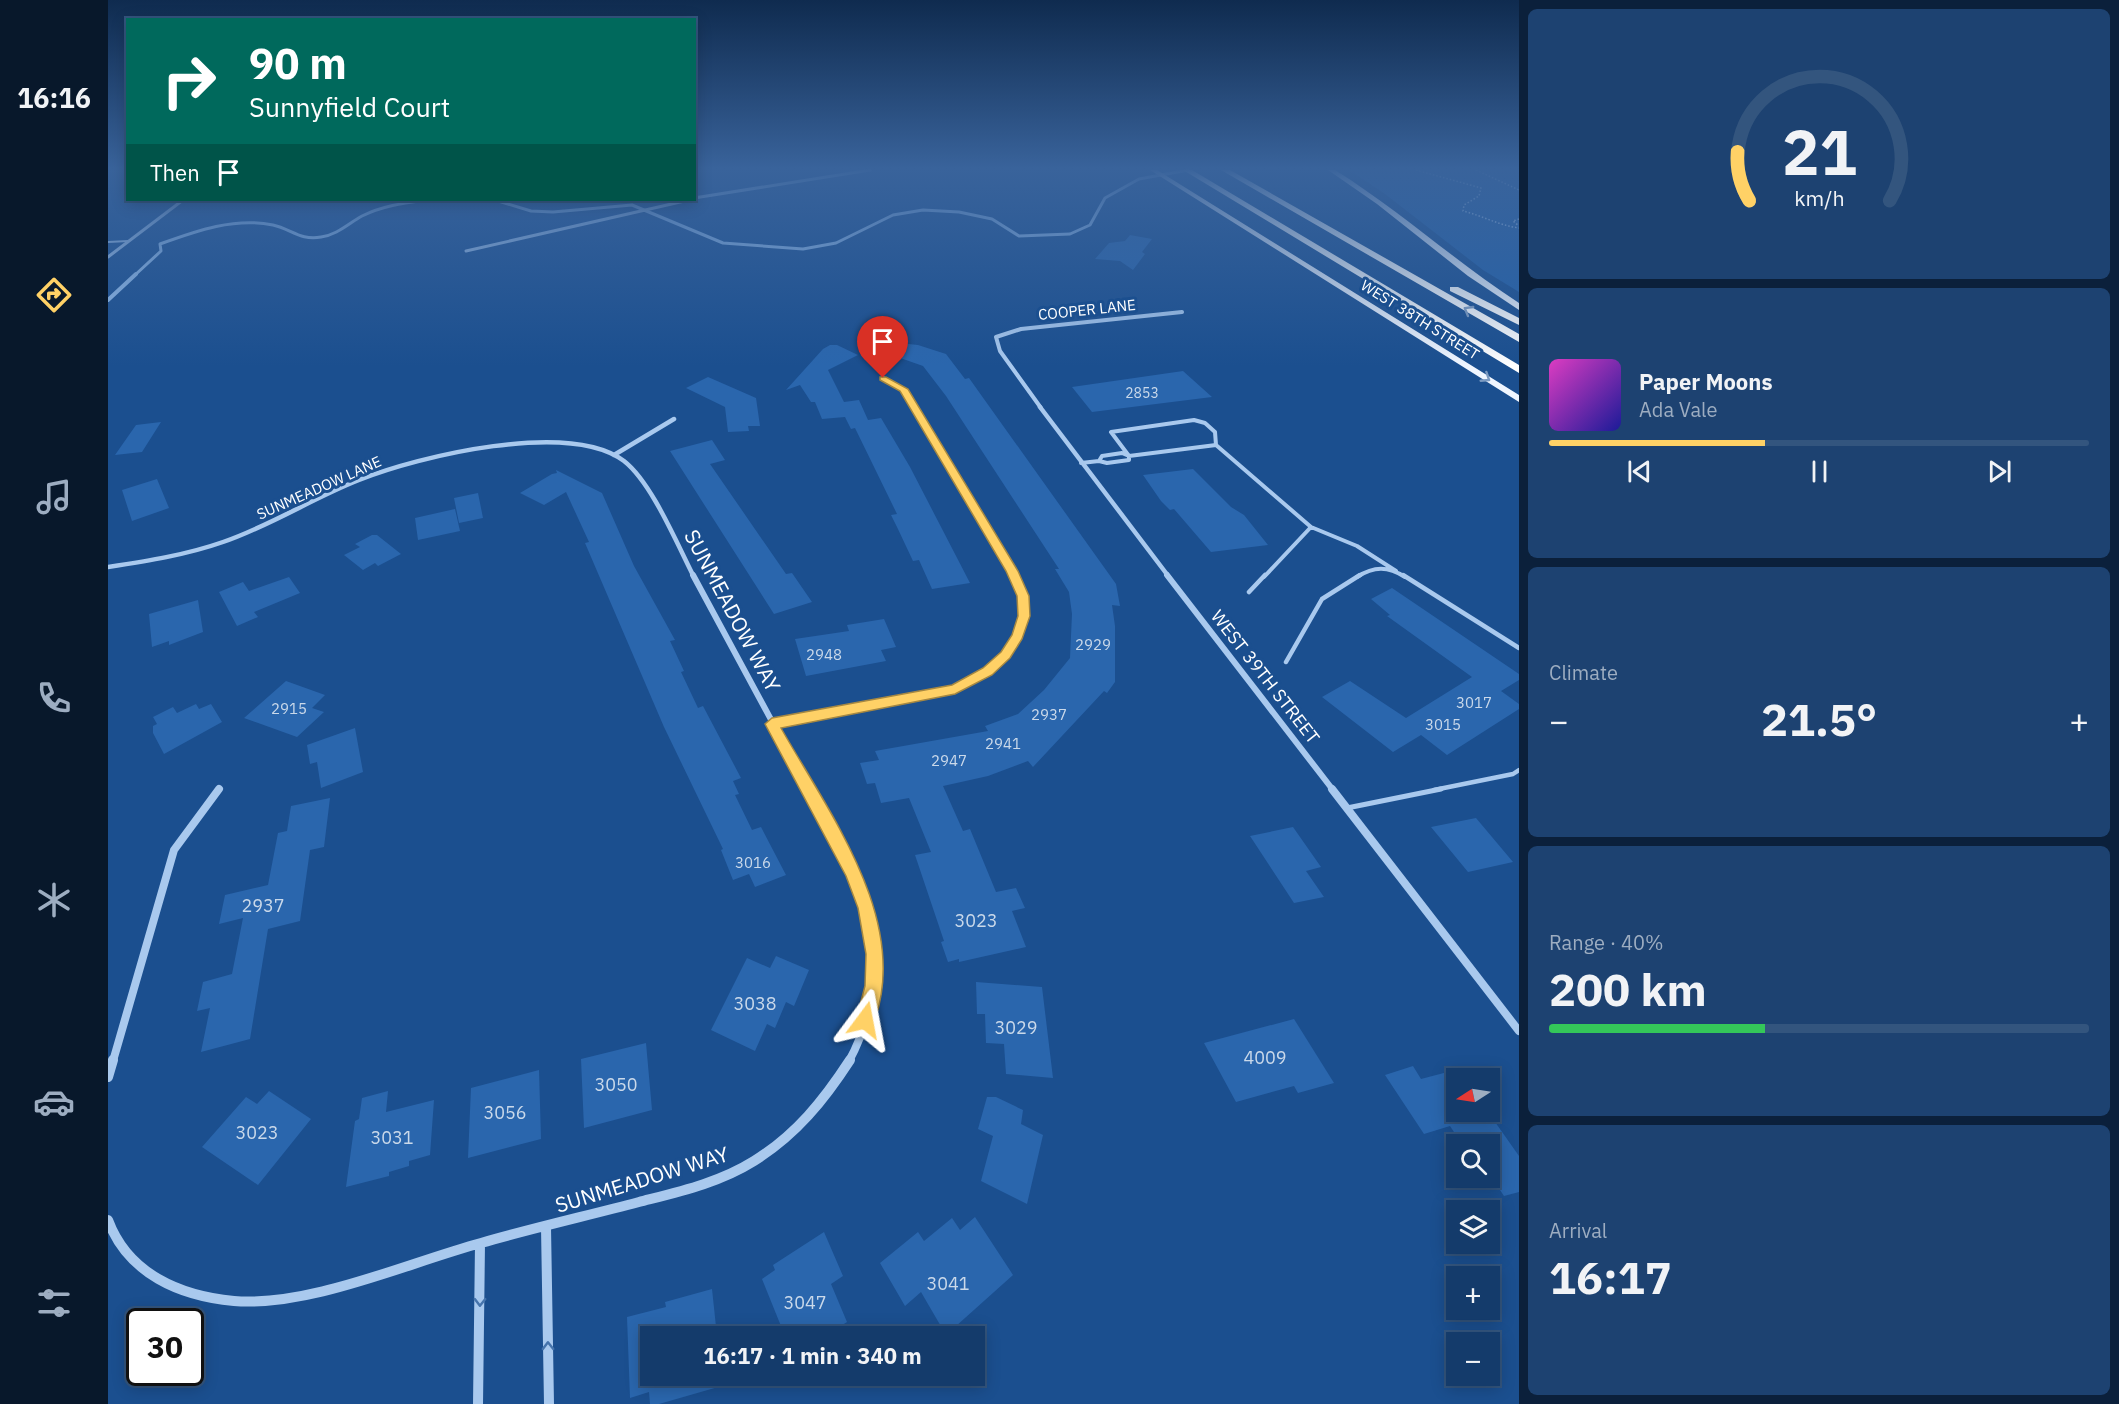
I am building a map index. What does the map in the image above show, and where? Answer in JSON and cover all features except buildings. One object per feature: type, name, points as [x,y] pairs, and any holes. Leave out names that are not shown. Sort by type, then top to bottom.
[{"type":"highway","points":[[1296,236],[1519,370]]},
{"type":"highway","points":[[1339,236],[1519,339]]},
{"type":"highway","points":[[1347,236],[1519,322]]},
{"type":"main road","name":"WEST 38TH STREET","points":[[1260,236],[1519,399]]},
{"type":"main road","points":[[1422,236],[1472,276],[1519,307]]},
{"type":"street","points":[[108,257],[135,236]]},
{"type":"street","points":[[466,251],[530,236]]},
{"type":"street","name":"COOPER LANE","points":[[996,337],[1021,329],[1182,312]]},
{"type":"street","name":"WEST 39TH STREET","points":[[996,337],[1000,351],[1081,463],[1519,1031]]},
{"type":"street","points":[[772,724],[955,689],[980,677],[1000,661],[1011,649],[1023,623],[1023,596],[1012,571],[903,389],[883,378]]},
{"type":"street","points":[[614,455],[674,419]]},
{"type":"street","name":"SUNMEADOW LANE","points":[[108,567],[161,559],[226,542],[360,479],[426,459],[536,443],[582,446],[614,455]]},
{"type":"street","name":"SUNMEADOW WAY","points":[[108,1221],[123,1249],[147,1274],[181,1291],[208,1299],[243,1303],[304,1296],[480,1244],[709,1183],[760,1159],[812,1116],[827,1098],[852,1058],[874,986],[874,948],[870,918],[854,873],[640,476],[614,455]]},
{"type":"street","points":[[108,1077],[174,850],[219,789]]},
{"type":"street","points":[[546,1227],[549,1404]]},
{"type":"street","points":[[478,1404],[480,1244]]},
{"type":"lane","points":[[108,242],[128,241]]},
{"type":"lane","points":[[1129,456],[1111,432],[1194,420],[1205,423],[1215,432],[1216,445],[1311,527],[1357,546],[1519,648]]},
{"type":"lane","points":[[1099,461],[1102,456],[1122,453],[1129,456],[1216,445]]},
{"type":"lane","points":[[1081,463],[1129,460],[1129,456]]},
{"type":"lane","points":[[1248,592],[1311,527]]},
{"type":"lane","points":[[1286,662],[1322,599],[1371,568],[1396,571]]},
{"type":"lane","points":[[1347,808],[1513,774],[1519,770]]},
{"type":"shaded area","points":[[1439,236],[1519,236],[1519,292],[1483,270]]},
{"type":"waterway","points":[[135,275],[161,251],[160,244],[185,236]]},
{"type":"waterway","points":[[302,236],[314,238],[328,236]]},
{"type":"waterway","points":[[705,236],[723,243],[803,249],[836,243],[851,236]]},
{"type":"waterway","points":[[1018,236],[1031,236]]},
{"type":"waterway","points":[[108,300],[136,274]]},
{"type":"route","points":[[865,1020],[874,986],[873,942],[867,908],[854,873],[772,724],[934,695],[955,689],[988,672],[1006,655],[1018,636],[1024,616],[1023,596],[1012,571],[903,389],[883,378]]}]
